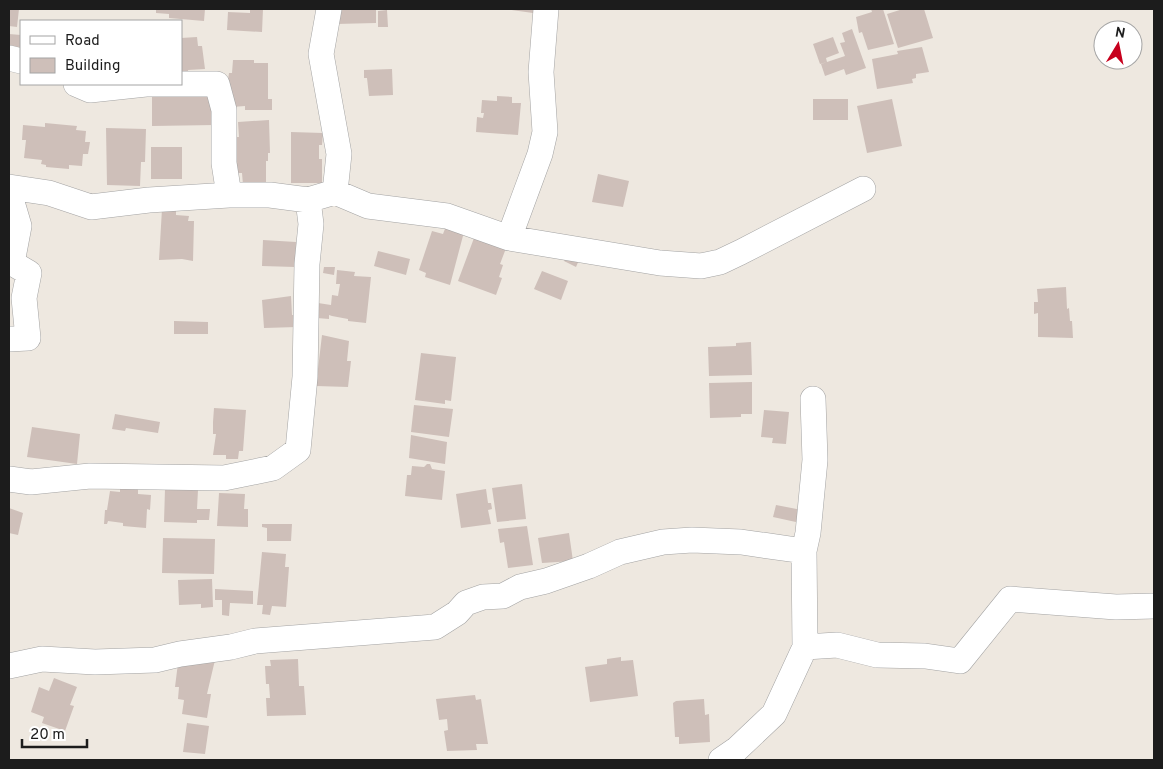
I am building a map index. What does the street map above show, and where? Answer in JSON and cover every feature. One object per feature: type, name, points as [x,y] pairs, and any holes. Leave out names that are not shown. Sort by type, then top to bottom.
[{"type":"street","points":[[329,9],[322,54],[339,154],[335,192]]},
{"type":"street","points":[[509,238],[540,154],[545,132],[541,72],[546,9]]},
{"type":"street","points":[[182,84],[216,84],[224,110],[224,163],[229,195]]},
{"type":"street","points":[[78,85],[90,90],[137,85]]},
{"type":"street","points":[[9,187],[50,193],[91,207],[149,200],[229,195],[270,195],[308,200],[335,192],[368,206],[447,216],[509,238],[660,263],[701,266],[720,262],[741,252],[862,188]]},
{"type":"street","points":[[9,192],[19,226],[12,263],[29,273],[24,298],[28,338],[9,340]]},
{"type":"street","points":[[9,479],[31,482],[90,476],[224,478],[273,468],[298,450],[306,350],[307,264],[311,224],[308,200]]},
{"type":"street","points":[[721,760],[737,749],[774,714],[805,647],[804,551],[808,533],[815,460],[813,398]]},
{"type":"street","points":[[9,666],[42,659],[95,662],[155,660],[180,654],[231,648],[254,641],[435,627],[457,613],[466,603],[483,597],[503,596],[520,587],[546,581],[589,566],[620,552],[662,542],[692,540],[741,542],[804,551]]},
{"type":"street","points":[[805,647],[837,645],[877,655],[925,656],[960,661],[1010,598],[1116,608],[1154,606]]},
{"type":"building","points":[[9,9],[19,9],[17,27],[9,26]]},
{"type":"building","points":[[156,9],[205,9],[204,21],[169,18],[169,14],[156,13]]},
{"type":"building","points":[[250,9],[263,9],[262,32],[227,30],[228,12],[250,13]]},
{"type":"building","points":[[336,9],[376,9],[376,23],[336,24]]},
{"type":"building","points":[[505,9],[533,9],[533,13]]},
{"type":"building","points":[[871,9],[883,9],[894,44],[868,50],[862,32],[859,33],[856,17],[872,12]]},
{"type":"building","points":[[903,9],[924,9],[933,38],[898,48],[887,14]]},
{"type":"building","points":[[387,10],[388,27],[378,27],[378,11]]},
{"type":"building","points":[[852,29],[866,68],[846,75],[844,69],[825,76],[821,64],[845,56],[840,43],[845,42],[842,33]]},
{"type":"building","points":[[9,34],[20,35],[20,51],[9,50]]},
{"type":"building","points":[[197,37],[198,46],[202,46],[205,69],[188,70],[189,77],[182,77],[182,38]]},
{"type":"building","points":[[833,37],[839,53],[826,58],[827,62],[820,64],[813,44]]},
{"type":"building","points":[[922,47],[929,72],[916,74],[916,78],[912,79],[913,83],[877,89],[872,59],[898,54],[897,51]]},
{"type":"building","points":[[233,60],[254,60],[254,63],[268,63],[268,99],[272,99],[272,110],[245,110],[245,106],[232,107],[228,80],[229,73],[232,73]]},
{"type":"building","points":[[392,69],[393,95],[369,96],[367,78],[364,78],[364,70]]},
{"type":"building","points":[[152,93],[216,95],[215,125],[152,126]]},
{"type":"building","points":[[497,96],[512,97],[512,103],[521,103],[518,135],[476,132],[477,117],[483,118],[484,113],[481,113],[482,100],[497,101]]},
{"type":"building","points":[[813,99],[848,99],[848,120],[813,120]]},
{"type":"building","points":[[892,99],[902,146],[867,153],[857,106]]},
{"type":"building","points":[[269,120],[270,153],[268,153],[268,161],[266,161],[266,184],[243,185],[242,173],[233,173],[236,137],[239,137],[238,122]]},
{"type":"building","points":[[45,123],[77,126],[76,130],[86,131],[85,142],[90,142],[88,154],[83,154],[82,166],[69,165],[69,169],[46,167],[46,165],[41,164],[42,160],[24,158],[26,140],[22,140],[23,125],[45,127]]},
{"type":"building","points":[[106,128],[146,129],[145,162],[141,162],[140,186],[107,185]]},
{"type":"building","points":[[291,132],[323,133],[322,145],[319,145],[319,159],[322,159],[322,183],[291,183]]},
{"type":"building","points":[[151,147],[182,147],[182,179],[151,179]]},
{"type":"building","points":[[598,174],[629,181],[623,207],[592,202]]},
{"type":"building","points":[[162,209],[176,209],[176,215],[189,216],[188,221],[194,221],[193,261],[182,259],[159,260]]},
{"type":"building","points":[[446,226],[464,232],[450,285],[425,277],[426,273],[419,270],[432,231],[443,234]]},
{"type":"building","points":[[474,238],[508,243],[500,264],[503,265],[499,277],[502,278],[496,295],[458,281]]},
{"type":"building","points":[[263,240],[296,242],[295,267],[262,266]]},
{"type":"building","points":[[378,251],[410,259],[406,275],[374,266]]},
{"type":"building","points":[[568,254],[579,260],[576,267],[564,261]]},
{"type":"building","points":[[324,267],[335,267],[334,275],[323,273]]},
{"type":"building","points":[[337,270],[355,272],[354,276],[371,277],[366,323],[348,321],[348,319],[329,315],[329,319],[317,318],[318,303],[331,305],[332,295],[338,296],[340,284],[336,284]]},
{"type":"building","points":[[542,271],[568,281],[561,300],[534,289]]},
{"type":"building","points":[[1066,287],[1067,309],[1069,308],[1070,321],[1072,321],[1073,338],[1038,337],[1038,313],[1034,314],[1034,302],[1038,302],[1037,289]]},
{"type":"building","points":[[291,296],[292,315],[296,315],[297,327],[264,328],[262,300]]},
{"type":"building","points":[[174,321],[208,322],[208,334],[174,334]]},
{"type":"building","points":[[322,335],[349,341],[347,361],[351,361],[348,387],[316,386]]},
{"type":"building","points":[[751,342],[752,375],[709,376],[708,347],[736,346],[736,343]]},
{"type":"building","points":[[421,353],[456,357],[451,401],[445,400],[445,404],[415,400]]},
{"type":"building","points":[[752,382],[752,414],[741,414],[741,417],[710,418],[709,383]]},
{"type":"building","points":[[414,405],[453,409],[449,437],[411,432]]},
{"type":"building","points":[[214,408],[246,410],[243,451],[239,451],[238,459],[226,459],[226,455],[213,455],[216,434],[213,434]]},
{"type":"building","points":[[764,410],[789,412],[786,444],[772,443],[773,438],[761,437]]},
{"type":"building","points":[[115,414],[160,422],[158,433],[126,428],[125,431],[112,429]]},
{"type":"building","points":[[32,427],[80,434],[77,464],[27,457]]},
{"type":"building","points":[[411,435],[447,442],[445,464],[409,458]]},
{"type":"building","points":[[430,464],[432,469],[445,471],[442,500],[405,496],[407,475],[411,475],[412,466],[424,467]]},
{"type":"building","points":[[522,484],[526,519],[497,522],[492,488]]},
{"type":"building","points":[[120,486],[138,489],[138,494],[151,495],[150,510],[147,509],[146,528],[123,526],[123,523],[108,521],[107,524],[104,524],[105,510],[107,510],[110,491],[120,492]]},
{"type":"building","points":[[165,489],[198,490],[197,509],[210,509],[209,520],[197,520],[197,523],[164,522]]},
{"type":"building","points":[[486,489],[488,503],[491,503],[492,509],[488,510],[491,524],[461,528],[456,494]]},
{"type":"building","points":[[219,493],[245,494],[244,509],[248,509],[248,527],[217,526]]},
{"type":"building","points":[[776,505],[807,511],[805,524],[773,517]]},
{"type":"building","points":[[9,508],[23,513],[18,535],[9,533]]},
{"type":"building","points":[[262,524],[292,524],[291,541],[267,541],[267,528],[262,527]]},
{"type":"building","points":[[527,526],[533,565],[508,568],[504,542],[500,543],[498,529]]},
{"type":"building","points":[[569,533],[573,561],[542,563],[538,538]]},
{"type":"building","points":[[163,538],[215,539],[214,574],[162,573]]},
{"type":"building","points":[[262,552],[286,554],[285,567],[289,567],[286,607],[272,606],[270,615],[262,614],[263,605],[257,605]]},
{"type":"building","points":[[212,579],[213,607],[201,608],[201,604],[179,605],[178,580]]},
{"type":"building","points":[[215,589],[253,591],[253,604],[230,603],[229,616],[222,615],[222,600],[215,600]]},
{"type":"building","points":[[621,657],[621,661],[633,660],[638,696],[590,702],[585,667],[607,664],[607,659]]},
{"type":"building","points":[[298,659],[299,686],[304,686],[306,715],[267,716],[266,698],[270,698],[269,684],[266,684],[265,666],[271,666],[270,660]]},
{"type":"building","points":[[215,660],[207,694],[211,694],[207,718],[182,714],[184,700],[178,699],[179,687],[175,687],[178,663]]},
{"type":"building","points":[[54,678],[77,687],[70,705],[74,706],[65,731],[42,723],[44,717],[31,712],[39,687],[49,691]]},
{"type":"building","points":[[475,695],[476,700],[481,699],[488,744],[476,744],[477,750],[447,751],[444,731],[448,730],[447,719],[439,720],[436,699]]},
{"type":"building","points":[[704,699],[705,715],[709,714],[710,742],[679,744],[679,737],[675,737],[673,703],[676,701]]},
{"type":"building","points":[[187,723],[209,726],[205,754],[183,752]]}]
